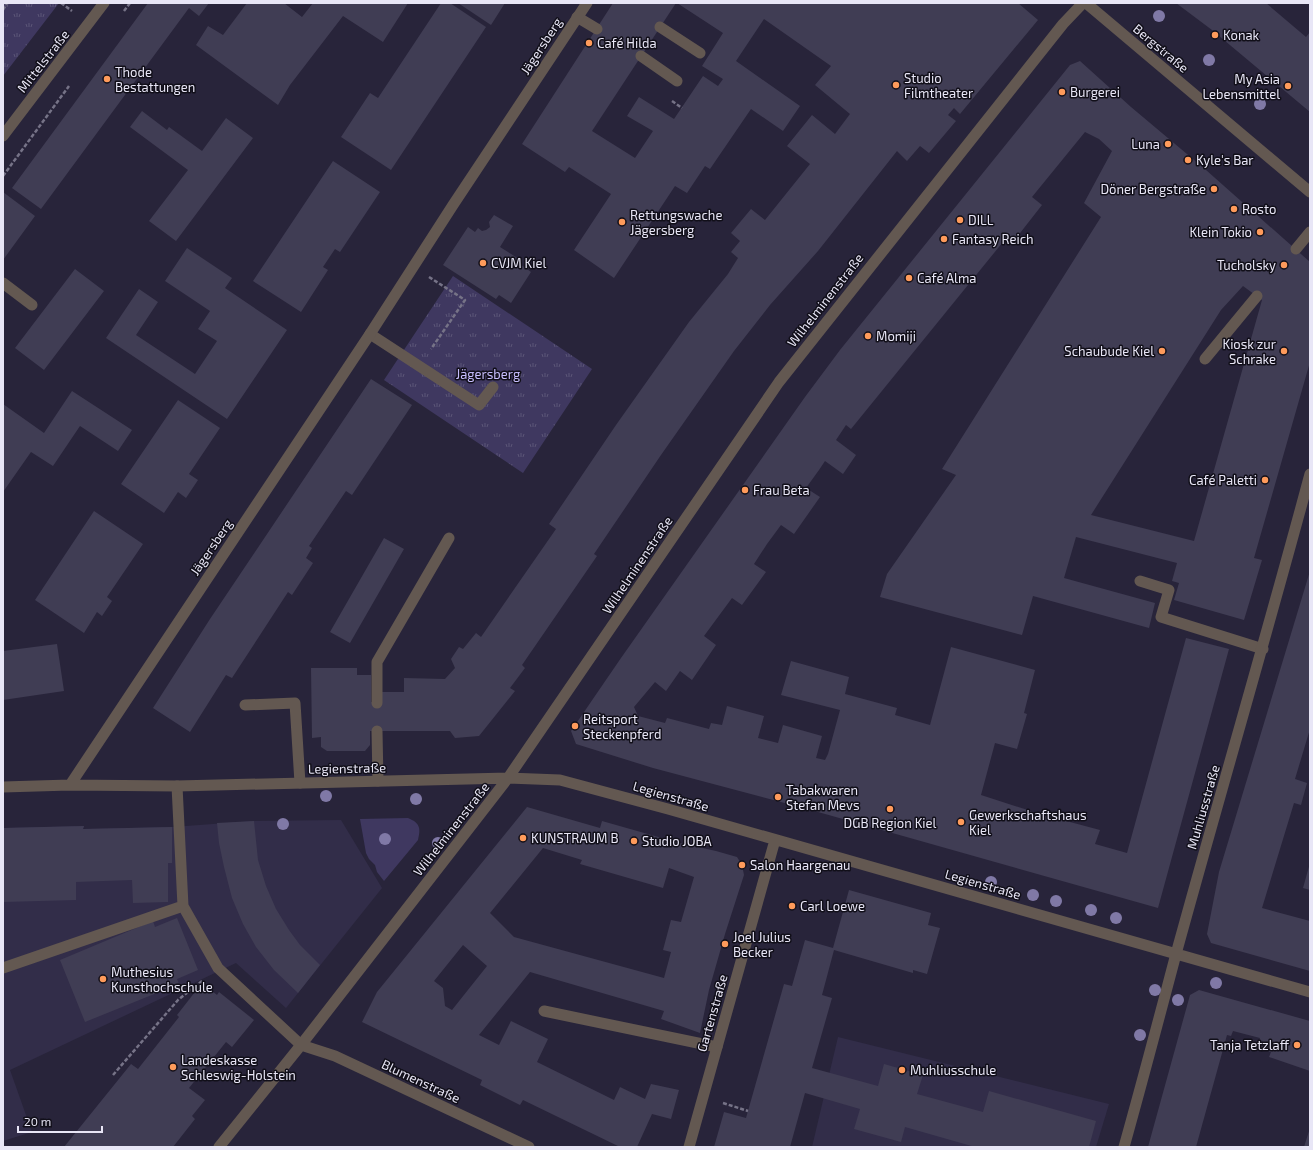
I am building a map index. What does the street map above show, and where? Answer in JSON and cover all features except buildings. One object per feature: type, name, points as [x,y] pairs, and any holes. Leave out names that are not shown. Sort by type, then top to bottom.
[{"type":"street","name":"Mittelstraße","points":[[3,136],[104,3]]},
{"type":"street","name":"Jägersberg","points":[[70,785],[370,334],[587,3]]},
{"type":"street","name":"Bergstraße","points":[[1085,3],[1310,192]]},
{"type":"street","name":"Wilhelminenstraße","points":[[219,1147],[508,778],[779,382],[1063,24],[1085,3]]},
{"type":"street","points":[[577,17],[597,29]]},
{"type":"street","points":[[660,27],[700,53]]},
{"type":"street","points":[[641,56],[677,81]]},
{"type":"street","points":[[1296,250],[1310,232]]},
{"type":"street","points":[[3,283],[32,305]]},
{"type":"street","points":[[1205,359],[1257,296]]},
{"type":"street","points":[[370,334],[479,405],[493,387]]},
{"type":"street","name":"Muhliusstraße","points":[[1124,1147],[1176,954],[1263,649],[1310,474]]},
{"type":"street","points":[[378,703],[377,662],[449,538]]},
{"type":"street","points":[[1140,581],[1170,590],[1161,617],[1263,649]]},
{"type":"street","points":[[245,705],[295,703],[300,783]]},
{"type":"street","points":[[378,731],[378,781]]},
{"type":"street","name":"Legienstraße","points":[[3,787],[70,785],[177,786],[508,778],[560,780],[668,809],[1310,992]]},
{"type":"street","points":[[177,786],[183,906],[218,968],[300,1045]]},
{"type":"street","name":"Gartenstraße","points":[[689,1147],[775,840]]},
{"type":"street","points":[[3,968],[183,906]]},
{"type":"street","points":[[544,1011],[717,1047]]},
{"type":"street","name":"Blumenstraße","points":[[300,1045],[335,1056],[529,1147]]},
{"type":"path","points":[[3,10],[7,3]]},
{"type":"path","points":[[122,14],[130,3]]},
{"type":"path","points":[[3,176],[73,81]]},
{"type":"path","points":[[413,267],[465,300],[419,366]]},
{"type":"path","points":[[114,1075],[178,1000],[218,968]]},
{"type":"path","points":[[735,1107],[748,1111]]},
{"type":"shaded area","name":"Muthesius Kunsthochschule","points":[[341,820],[382,888],[286,1008],[236,963],[10,1070],[32,1132],[3,1141],[3,828],[84,826],[83,829],[172,827],[254,821]]},
{"type":"shaded area","name":"Muhliusschule","points":[[838,1037],[1109,1104],[1096,1147],[812,1147]]},
{"type":"green space","points":[[3,3],[59,3],[3,76]]},
{"type":"green space","name":"Jägersberg","points":[[453,276],[592,369],[523,473],[384,380]]},
{"type":"green space","points":[[408,818],[419,826],[418,840],[384,881],[366,853],[360,819]]},
{"type":"place","name":"Konak","points":[[1215,35]]},
{"type":"place","name":"Café Hilda","points":[[589,43]]},
{"type":"place","name":"Thode Bestattungen","points":[[107,79]]},
{"type":"place","name":"Studio Filmtheater","points":[[896,85]]},
{"type":"place","name":"My Asia Lebensmittel","points":[[1288,86]]},
{"type":"place","name":"Burgerei","points":[[1062,92]]},
{"type":"place","name":"Luna","points":[[1168,144]]},
{"type":"place","name":"Kyle's Bar","points":[[1188,160]]},
{"type":"place","name":"Döner Bergstraße","points":[[1214,189]]},
{"type":"place","name":"Rosto","points":[[1234,209]]},
{"type":"place","name":"DILL","points":[[960,220]]},
{"type":"place","name":"Rettungswache Jägersberg","points":[[622,222]]},
{"type":"place","name":"Klein Tokio","points":[[1260,232]]},
{"type":"place","name":"Fantasy Reich","points":[[944,239]]},
{"type":"place","name":"CVJM Kiel","points":[[483,263]]},
{"type":"place","name":"Tucholsky","points":[[1284,265]]},
{"type":"place","name":"Café Alma","points":[[909,278]]},
{"type":"place","name":"Momiji","points":[[868,336]]},
{"type":"place","name":"Schaubude Kiel","points":[[1162,351]]},
{"type":"place","name":"Kiosk zur Schrake","points":[[1284,351]]},
{"type":"place","name":"Café Paletti","points":[[1265,480]]},
{"type":"place","name":"Frau Beta","points":[[745,490]]},
{"type":"place","name":"Reitsport Steckenpferd","points":[[575,726]]},
{"type":"place","name":"Tabakwaren Stefan Mevs","points":[[778,797]]},
{"type":"place","name":"DGB Region Kiel","points":[[890,809]]},
{"type":"place","name":"Gewerkschaftshaus Kiel","points":[[961,822]]},
{"type":"place","name":"KUNSTRAUM B","points":[[523,838]]},
{"type":"place","name":"Studio JOBA","points":[[634,841]]},
{"type":"place","name":"Salon Haargenau","points":[[742,865]]},
{"type":"place","name":"Carl Loewe","points":[[792,906]]},
{"type":"place","name":"Joel Julius Becker","points":[[725,944]]},
{"type":"place","name":"Muthesius Kunsthochschule","points":[[103,979]]},
{"type":"place","name":"Tanja Tetzlaff","points":[[1297,1045]]},
{"type":"place","name":"Landeskasse Schleswig-Holstein","points":[[173,1067]]},
{"type":"place","name":"Muhliusschule","points":[[902,1070]]}]
